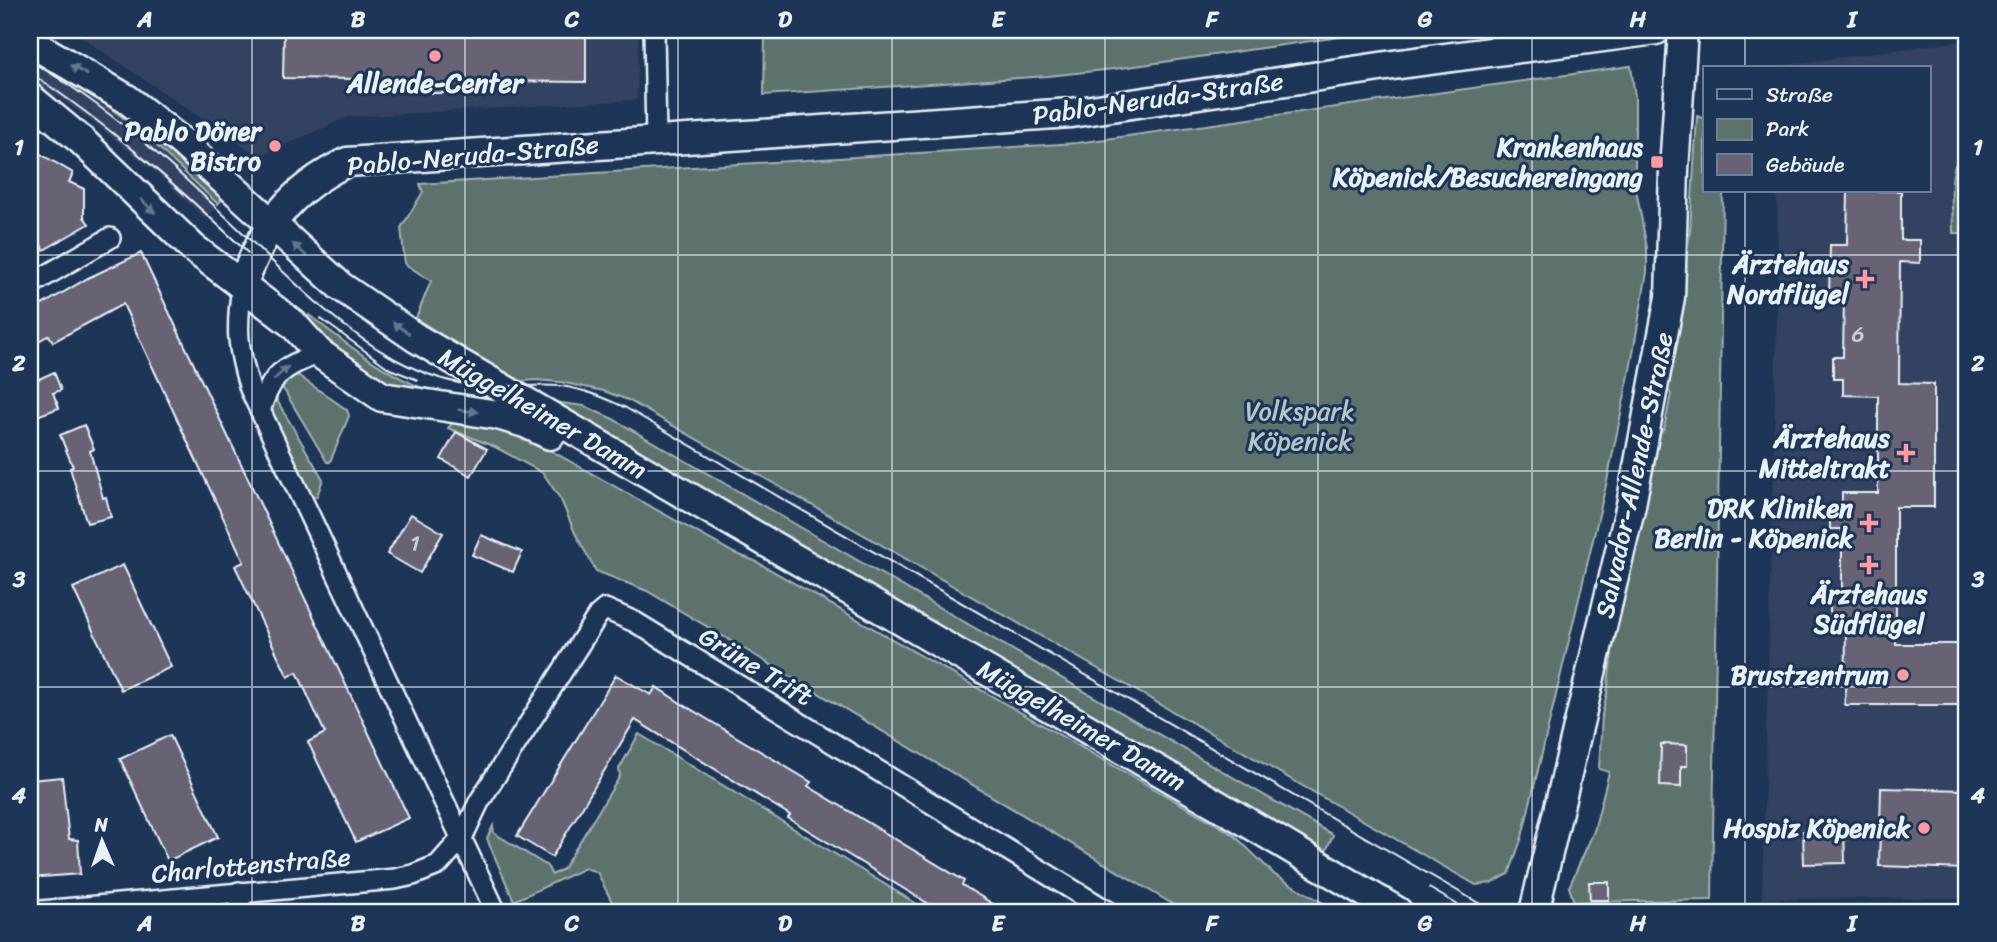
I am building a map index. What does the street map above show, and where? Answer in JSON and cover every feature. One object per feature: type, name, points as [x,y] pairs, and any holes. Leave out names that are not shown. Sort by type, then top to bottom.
[{"type":"main road","name":"Pablo-Neruda-Straße","points":[[242,286],[253,257],[272,224],[303,188],[347,162],[1071,113],[1400,64],[1656,30]]},
{"type":"main road","name":"Salvador-Allende-Straße","points":[[1534,912],[1630,505],[1670,298],[1674,170],[1683,30]]},
{"type":"main road","name":"Müggelheimer Damm","points":[[30,42],[128,99],[182,142],[328,275],[416,338],[1398,912]]},
{"type":"main road","name":"Müggelheimer Damm","points":[[30,98],[82,141],[192,248],[293,324],[319,353],[382,397],[498,415],[525,423],[555,437],[716,531],[764,541]]},
{"type":"street","points":[[654,30],[656,140]]},
{"type":"street","points":[[30,285],[110,238]]},
{"type":"street","points":[[242,286],[237,324],[238,340],[250,389],[496,912]]},
{"type":"street","points":[[260,411],[268,386],[288,366],[319,353]]},
{"type":"street","name":"Grüne Trift","points":[[462,838],[490,784],[598,615],[606,609],[635,622],[1109,912]]},
{"type":"street","name":"Charlottenstraße","points":[[30,912],[395,879],[438,864],[462,838]]},
{"type":"street","points":[[239,892],[241,912]]},
{"type":"shaded area","points":[[71,30],[639,30],[637,100],[348,117],[259,157]]},
{"type":"shaded area","name":"DRK Kliniken Berlin - Köpenick","points":[[1967,40],[1967,898],[1762,899],[1778,278],[1777,192],[1930,192],[1930,66],[1778,66]]},
{"type":"shaded area","points":[[30,54],[110,107],[172,159],[218,204],[205,219],[155,172],[95,124],[57,96],[52,102],[30,85]]},
{"type":"green space","points":[[765,30],[1382,31],[1048,76],[764,95]]},
{"type":"green space","name":"Volkspark Köpenick","points":[[1631,66],[1635,97],[1635,184],[1647,248],[1647,272],[1607,481],[1522,837],[1509,874],[1492,883],[1476,885],[628,400],[604,391],[560,382],[512,382],[416,318],[431,281],[405,264],[401,228],[423,192],[420,184],[1077,143]]},
{"type":"green space","points":[[79,85],[134,117],[224,197],[218,204],[140,130]]},
{"type":"green space","points":[[1697,116],[1703,118],[1703,192],[1723,192],[1712,900],[1574,902],[1569,887],[1594,831],[1609,772],[1599,769],[1602,715],[1619,594],[1656,439],[1664,429],[1671,394],[1667,389],[1667,381],[1690,232]]},
{"type":"green space","points":[[1967,144],[1967,233],[1953,233],[1953,175],[1960,153]]},
{"type":"green space","points":[[309,315],[383,368],[432,392],[392,387],[303,326]]},
{"type":"green space","points":[[296,374],[347,410],[349,416],[330,462],[327,462],[281,385]]},
{"type":"green space","points":[[275,397],[323,479],[317,496],[311,498],[278,433],[272,407]]},
{"type":"green space","points":[[546,401],[584,406],[613,419],[1333,835],[1326,851]]},
{"type":"green space","points":[[454,421],[512,429],[734,553],[755,561],[1234,835],[1275,875],[1339,912],[1186,912],[647,591],[596,571],[561,500],[543,473],[495,447],[448,428]]},
{"type":"green space","points":[[639,734],[930,912],[617,912],[597,872],[585,868],[514,901],[487,838],[493,826],[494,833],[547,866],[552,875],[563,869],[620,776],[619,769]]},
{"type":"building","name":"Allende-Center","points":[[284,30],[586,30],[586,82],[480,81],[479,93],[432,93],[432,80],[283,78]]},
{"type":"building","points":[[30,148],[73,173],[69,182],[84,189],[84,217],[89,224],[44,250],[30,226]]},
{"type":"building","points":[[1848,192],[1901,192],[1901,240],[1920,240],[1920,263],[1900,262],[1899,383],[1934,384],[1934,507],[1896,507],[1896,644],[1960,644],[1960,705],[1845,705],[1846,629],[1843,629],[1843,621],[1830,621],[1830,601],[1842,601],[1842,529],[1830,529],[1830,506],[1842,506],[1842,493],[1878,493],[1878,396],[1843,395],[1843,379],[1833,379],[1833,357],[1843,357],[1844,297],[1829,296],[1830,245],[1847,245]]},
{"type":"building","points":[[141,253],[409,818],[356,842],[308,742],[325,733],[297,672],[288,677],[235,566],[244,562],[123,304],[53,342],[49,335],[30,346],[30,312],[88,278]]},
{"type":"building","points":[[54,372],[61,390],[53,393],[59,408],[37,416],[30,394],[30,383]]},
{"type":"building","points":[[84,425],[94,449],[90,451],[111,517],[87,523],[70,468],[73,467],[60,435]]},
{"type":"building","points":[[456,432],[487,449],[471,476],[441,459]]},
{"type":"building","points":[[411,514],[443,533],[420,573],[387,554]]},
{"type":"building","points":[[481,535],[522,552],[513,572],[472,555]]},
{"type":"building","points":[[123,565],[171,667],[121,690],[73,588]]},
{"type":"building","points":[[616,675],[651,695],[656,687],[811,782],[808,786],[964,881],[962,885],[1006,912],[942,912],[635,720],[552,857],[517,836]]},
{"type":"building","points":[[170,735],[218,837],[168,861],[120,759]]},
{"type":"building","points":[[1661,744],[1687,745],[1687,766],[1681,766],[1681,787],[1660,786]]},
{"type":"building","points":[[62,777],[69,839],[78,840],[80,874],[30,878],[30,844],[33,844],[30,780]]},
{"type":"building","name":"Hospiz Köpenick","points":[[1881,788],[1967,790],[1967,869],[1879,866]]},
{"type":"building","points":[[1844,826],[1845,863],[1804,864],[1803,831]]},
{"type":"building","points":[[1589,882],[1609,882],[1609,900],[1590,900]]},
{"type":"tram line","points":[[30,61],[116,119],[194,186],[316,302],[374,347],[426,373],[459,383],[560,386],[594,394],[626,408],[1494,912]]},
{"type":"tram line","points":[[30,73],[116,136],[170,181],[248,253]]},
{"type":"tram line","points":[[321,319],[390,369],[418,380]]},
{"type":"tram line","points":[[1429,888],[1470,912]]},
{"type":"place","name":"Allende-Center","points":[[435,56]]},
{"type":"place","name":"Pablo Döner Bistro","points":[[275,146]]},
{"type":"place","name":"Krankenhaus Köpenick/Besuchereingang","points":[[1657,162]]},
{"type":"place","name":"Ärztehaus Nordflügel","points":[[1865,279]]},
{"type":"place","name":"Ärztehaus Mitteltrakt","points":[[1906,453]]},
{"type":"place","name":"DRK Kliniken Berlin - Köpenick","points":[[1869,523]]},
{"type":"place","name":"Ärztehaus Südflügel","points":[[1869,565]]},
{"type":"place","name":"Brustzentrum","points":[[1903,675]]},
{"type":"place","name":"Hospiz Köpenick","points":[[1924,828]]}]
